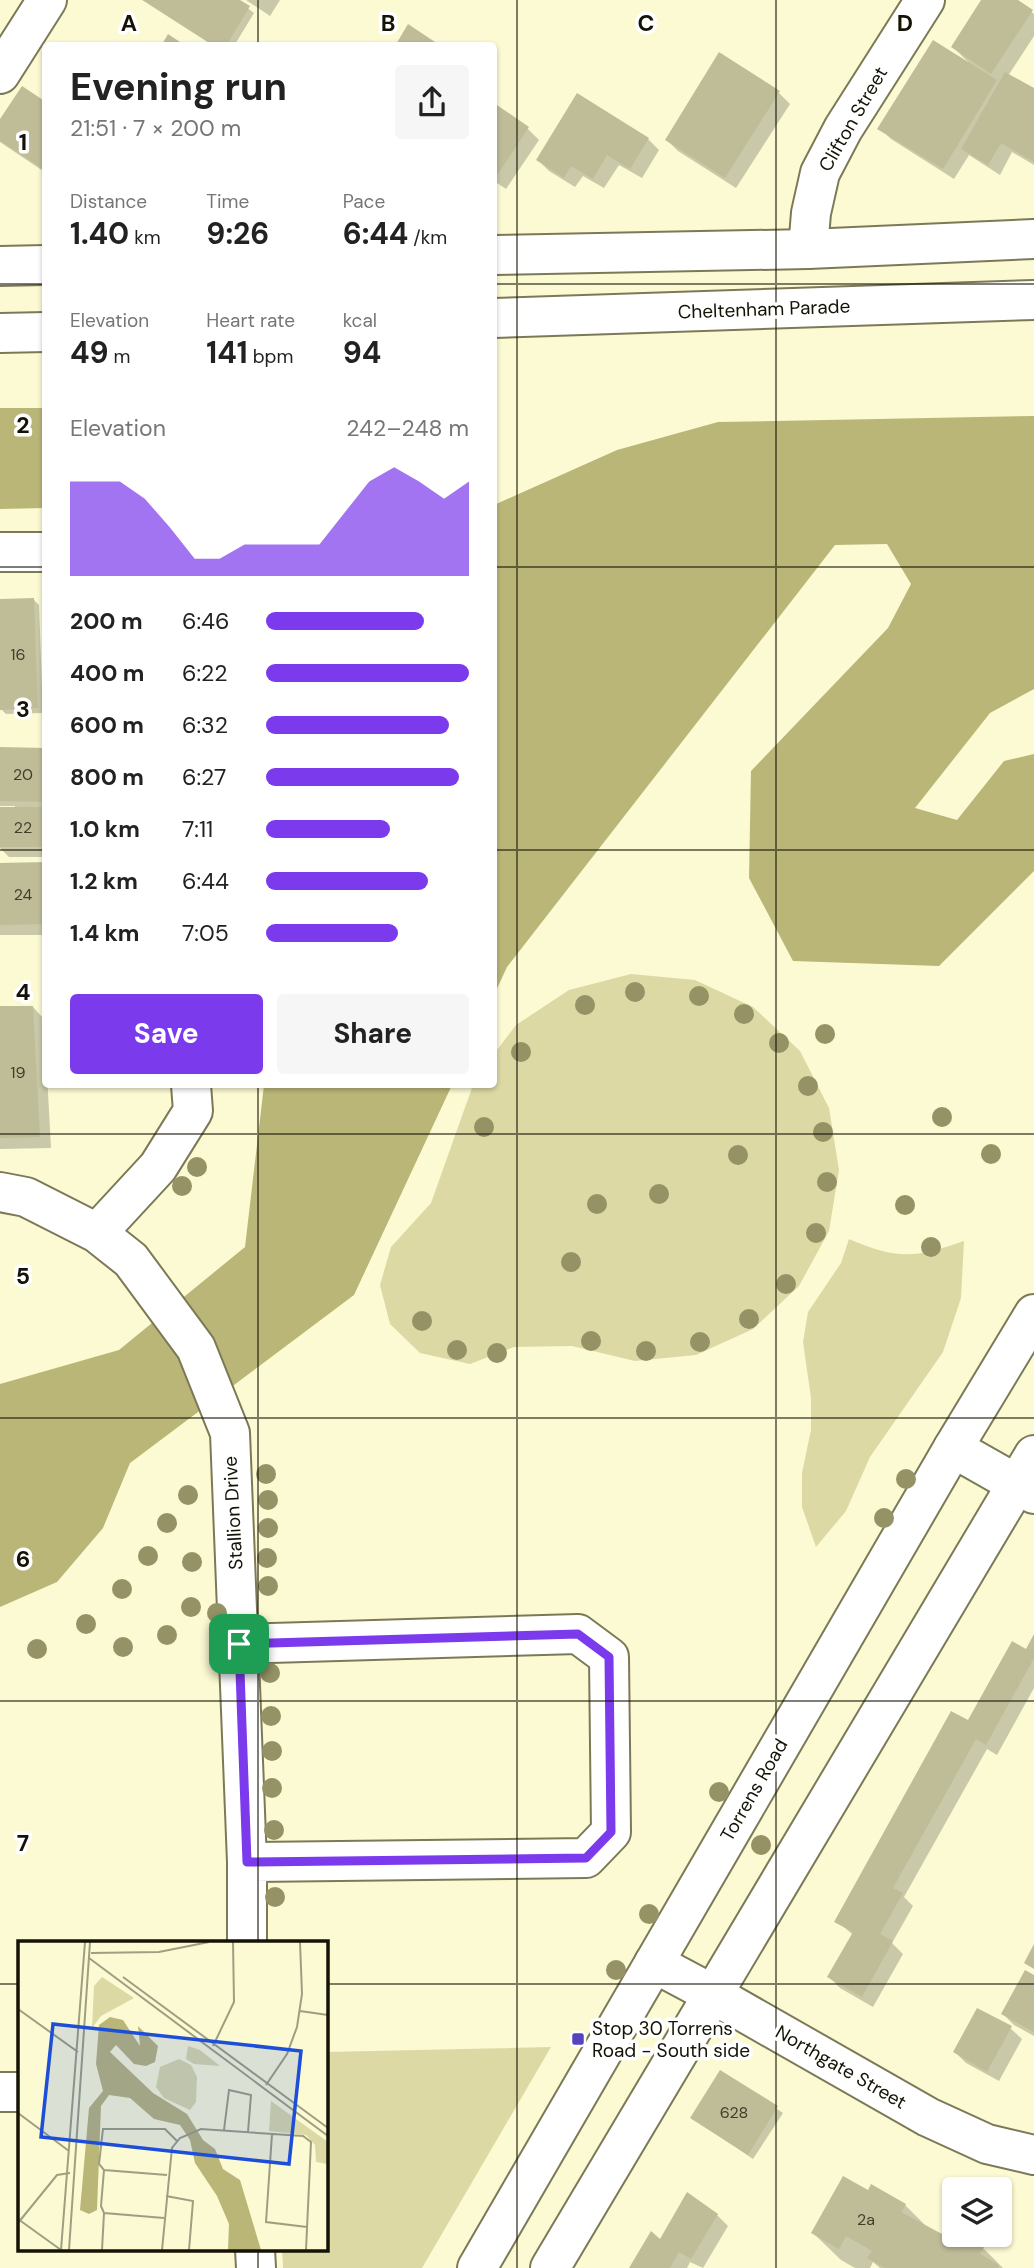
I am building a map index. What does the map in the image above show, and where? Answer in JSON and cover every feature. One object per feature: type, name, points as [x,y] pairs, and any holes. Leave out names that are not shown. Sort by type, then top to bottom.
[{"type":"main road","points":[[0,74],[47,0]]},
{"type":"main road","name":"Clifton Street","points":[[808,249],[811,213],[820,173],[843,129],[925,0]]},
{"type":"main road","points":[[497,255],[808,249],[1034,239]]},
{"type":"main road","points":[[0,266],[42,265]]},
{"type":"main road","name":"Cheltenham Parade","points":[[497,318],[1034,300]]},
{"type":"main road","points":[[0,333],[42,332]]},
{"type":"main road","points":[[0,552],[42,552]]},
{"type":"main road","points":[[97,1233],[158,1167],[193,1111],[191,1088]]},
{"type":"main road","name":"Stallion Drive","points":[[0,1192],[26,1197],[97,1233],[131,1260],[196,1348],[230,1433],[247,1862],[247,1941]]},
{"type":"main road","name":"Torrens Road","points":[[477,2268],[953,1448],[1034,1314]]},
{"type":"main road","points":[[550,2268],[1028,1478],[953,1448]]},
{"type":"main road","points":[[239,1644],[578,1634],[609,1657],[611,1832],[586,1858],[247,1862]]},
{"type":"main road","name":"Northgate Street","points":[[654,1963],[714,1994],[928,2117],[987,2144],[1034,2155]]},
{"type":"main road","points":[[0,2092],[18,2092]]},
{"type":"main road","points":[[255,2250],[256,2268]]},
{"type":"shaded area","points":[[0,408],[42,408],[42,508],[0,509]]},
{"type":"shaded area","points":[[1034,416],[1034,689],[990,713],[915,808],[957,820],[1004,761],[1034,754],[1034,871],[939,966],[793,961],[749,878],[751,771],[888,628],[911,584],[887,544],[835,545],[507,967],[497,989],[497,504],[617,450],[718,422]]},
{"type":"shaded area","points":[[631,974],[695,980],[753,1007],[800,1051],[829,1108],[839,1170],[829,1231],[799,1286],[753,1329],[696,1355],[635,1361],[572,1346],[514,1347],[470,1364],[420,1353],[390,1324],[380,1285],[391,1247],[431,1203],[472,1088],[497,1088],[497,1050],[516,1025],[569,990]]},
{"type":"shaded area","points":[[264,1088],[451,1088],[354,1295],[130,1463],[103,1528],[57,1582],[0,1607],[0,1384],[119,1350],[245,1247]]},
{"type":"shaded area","points":[[849,1239],[881,1251],[906,1254],[932,1251],[964,1241],[961,1298],[943,1352],[870,1457],[846,1511],[816,1547],[802,1507],[802,1473],[811,1430],[811,1398],[803,1342],[808,1312],[841,1263]]},
{"type":"shaded area","points":[[551,2047],[422,2268],[283,2268],[282,2250],[327,2250],[327,2052]]},
{"type":"building","points":[[143,0],[240,0],[250,6],[228,42],[208,42]]},
{"type":"building","points":[[981,0],[1018,0],[1033,10],[991,74],[951,47]]},
{"type":"building","points":[[408,24],[435,42],[397,42]]},
{"type":"building","points":[[168,34],[180,42],[163,42]]},
{"type":"building","points":[[933,40],[997,80],[943,169],[877,129]]},
{"type":"building","points":[[719,52],[780,91],[725,178],[665,140]]},
{"type":"building","points":[[1005,72],[1034,88],[1034,162],[1001,143],[988,165],[961,149]]},
{"type":"building","points":[[22,86],[42,99],[42,168],[0,141],[0,119]]},
{"type":"building","points":[[577,93],[649,138],[630,169],[607,155],[593,179],[571,166],[564,178],[536,160]]},
{"type":"building","points":[[497,105],[529,127],[497,175]]},
{"type":"building","points":[[34,598],[38,708],[0,710],[0,599]]},
{"type":"building","points":[[0,747],[42,748],[42,802],[0,801]]},
{"type":"building","points":[[0,807],[42,807],[42,847],[0,847]]},
{"type":"building","points":[[42,862],[42,924],[0,925],[0,863]]},
{"type":"building","points":[[0,1006],[33,1006],[40,1137],[0,1138]]},
{"type":"building","points":[[1034,1634],[1034,1658],[986,1745],[976,1739],[893,1888],[903,1893],[880,1934],[893,1941],[862,1997],[827,1977],[853,1932],[834,1922],[951,1711],[968,1720],[1012,1641],[1026,1649]]},
{"type":"building","points":[[1034,1944],[1034,1969],[1024,1963]]},
{"type":"building","points":[[1025,1970],[1034,1975],[1034,2032],[1001,2014]]},
{"type":"building","points":[[977,2008],[1012,2026],[987,2072],[953,2052]]},
{"type":"building","points":[[720,2070],[778,2106],[748,2155],[690,2118]]},
{"type":"building","points":[[843,2176],[868,2190],[871,2184],[906,2204],[901,2212],[942,2234],[942,2247],[984,2247],[980,2254],[999,2265],[998,2268],[885,2268],[867,2258],[872,2251],[846,2236],[839,2249],[811,2233]]},
{"type":"building","points":[[687,2192],[718,2214],[691,2259],[679,2252],[670,2268],[629,2268],[651,2231],[660,2239]]},
{"type":"place","name":"Stop 30 Torrens Road - South side","points":[[578,2039]]},
{"type":"route","points":[[578,1634],[609,1657],[611,1832],[586,1858],[247,1862],[239,1644],[578,1634]]}]
